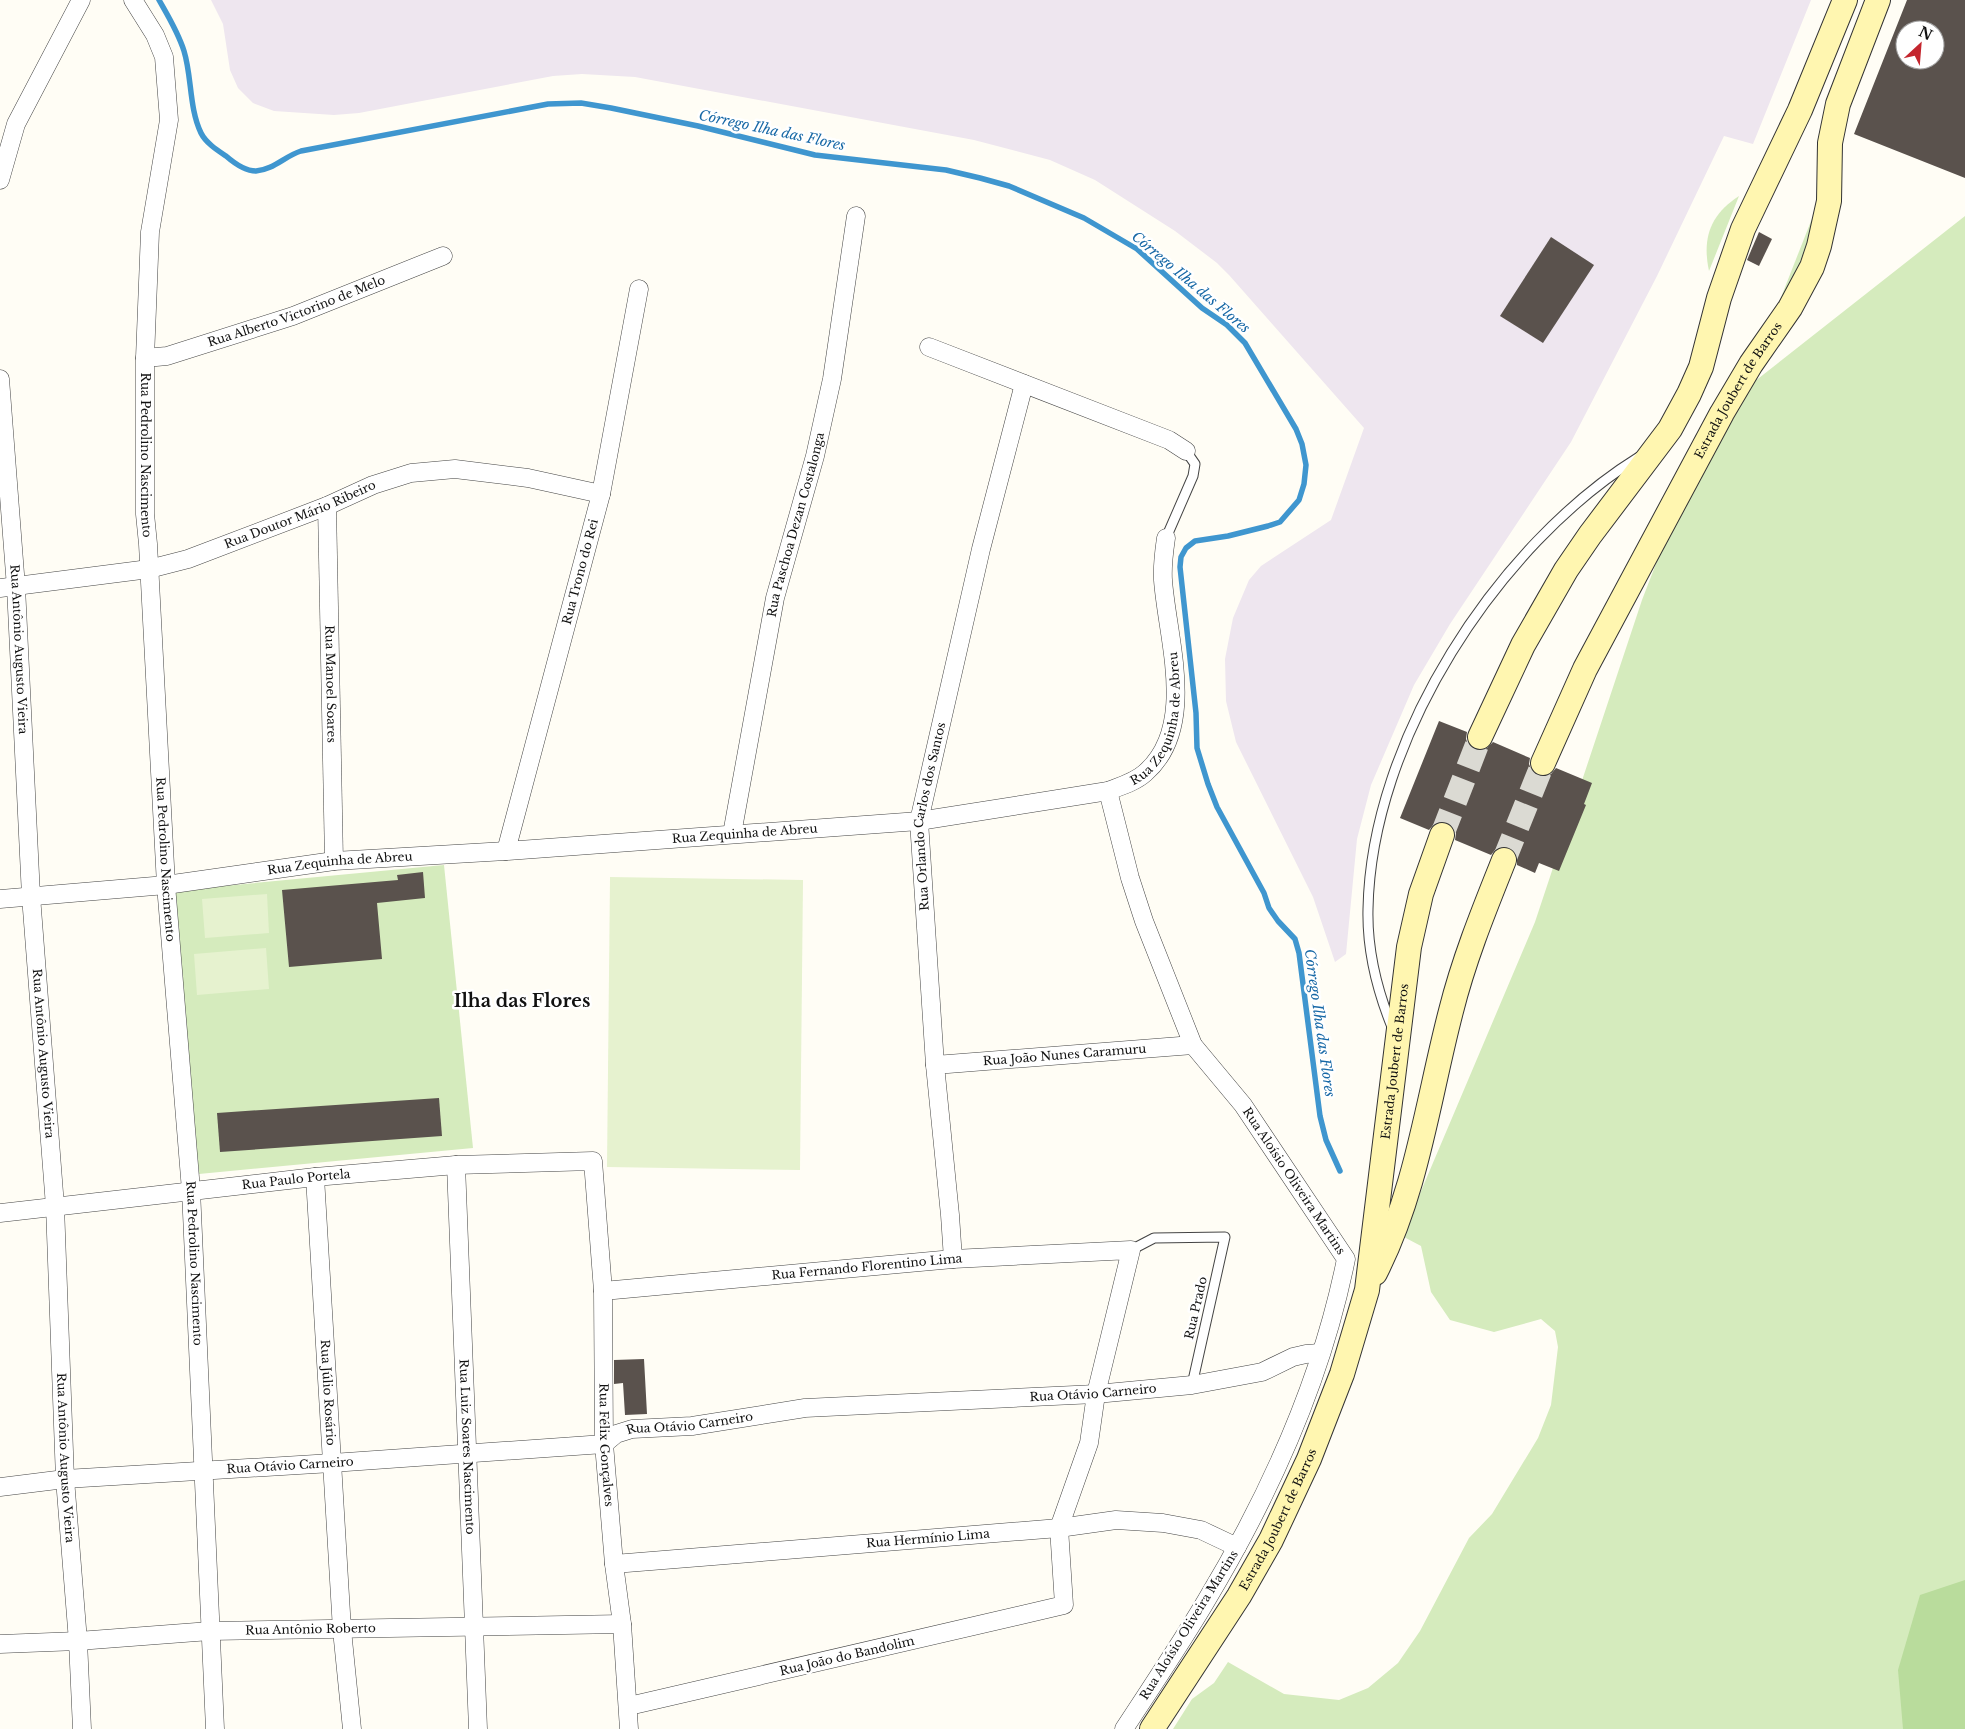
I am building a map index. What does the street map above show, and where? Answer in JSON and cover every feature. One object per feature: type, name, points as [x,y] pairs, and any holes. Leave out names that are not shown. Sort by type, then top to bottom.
[{"type":"main road","points":[[1480,737],[1523,645],[1566,570],[1670,429],[1689,394],[1701,367],[1719,298],[1743,229],[1800,110],[1845,0]]},
{"type":"main road","name":"Estrada Joubert de Barros","points":[[1543,763],[1584,669],[1712,431],[1751,364],[1798,294],[1812,267],[1819,246],[1829,201],[1830,143],[1838,104],[1878,0]]},
{"type":"main road","name":"Estrada Joubert de Barros","points":[[1367,1290],[1409,947],[1421,894],[1442,835]]},
{"type":"main road","name":"Estrada Joubert de Barros","points":[[1152,1729],[1240,1596],[1286,1509],[1327,1416],[1367,1290],[1406,1198],[1416,1165],[1457,989],[1472,940],[1504,860]]},
{"type":"street","points":[[0,180],[8,123],[81,0]]},
{"type":"street","name":"Rua Pedrolino Nascimento","points":[[133,0],[155,34],[164,57],[169,120],[150,232],[145,358],[145,514],[166,885],[191,1190],[215,1729]]},
{"type":"street","name":"Rua Paschoa Dezan Costalonga","points":[[732,834],[775,598],[815,456],[832,379],[856,216]]},
{"type":"street","name":"Rua Alberto Victorino de Melo","points":[[145,358],[167,356],[277,322],[443,256]]},
{"type":"street","name":"Rua Trono do Rei","points":[[506,851],[601,494],[640,289]]},
{"type":"street","points":[[929,347],[1169,440],[1186,451]]},
{"type":"street","name":"Rua Antônio Augusto Vieira","points":[[0,379],[8,588],[55,1206],[65,1479],[78,1641],[82,1729]]},
{"type":"street","name":"Rua Orlando Carlos dos Santos","points":[[953,1259],[935,1065],[918,821],[981,549],[1024,384]]},
{"type":"street","name":"Rua Doutor Mário Ribeiro","points":[[8,588],[149,569],[188,559],[327,506],[373,485],[411,472],[455,470],[528,478],[601,494]]},
{"type":"street","name":"Rua Manoel Soares","points":[[327,506],[334,861]]},
{"type":"street","name":"Rua Zequinha de Abreu","points":[[0,899],[166,885],[334,861],[506,851],[918,821],[1108,791],[1130,782],[1145,772],[1159,757],[1168,740],[1174,722],[1176,692],[1163,579],[1163,557],[1166,538]]},
{"type":"street","name":"Rua Aloísio Oliveira Martins","points":[[1108,791],[1130,878],[1144,921],[1193,1045],[1243,1105],[1346,1258],[1320,1353],[1282,1452],[1236,1548],[1205,1602],[1124,1729]]},
{"type":"street","name":"Rua João Nunes Caramuru","points":[[935,1065],[1193,1045]]},
{"type":"street","name":"Rua Paulo Portela","points":[[0,1213],[315,1177],[456,1165],[594,1161]]},
{"type":"street","name":"Rua Félix Gonçalves","points":[[594,1161],[603,1291],[604,1444],[614,1564],[622,1624],[629,1706],[629,1729]]},
{"type":"street","name":"Rua Luiz Soares Nascimento","points":[[456,1165],[478,1729]]},
{"type":"street","name":"Rua Júlio Rosário","points":[[315,1177],[342,1630],[352,1729]]},
{"type":"street","points":[[1059,1528],[1089,1443],[1096,1394],[1131,1250]]},
{"type":"street","name":"Rua Fernando Florentino Lima","points":[[603,1291],[953,1259],[1131,1250]]},
{"type":"street","name":"Rua Otávio Carneiro","points":[[0,1487],[65,1479],[604,1444],[616,1434],[632,1429],[692,1426],[805,1408],[1096,1394],[1192,1385],[1262,1372],[1293,1357],[1320,1353]]},
{"type":"street","name":"Rua Hermínio Lima","points":[[614,1564],[1059,1528],[1116,1520],[1163,1523],[1201,1530],[1236,1548]]},
{"type":"street","name":"Rua João do Bandolim","points":[[629,1706],[1064,1605],[1059,1528]]},
{"type":"street","name":"Rua Antônio Roberto","points":[[0,1644],[78,1641],[210,1631],[622,1624]]},
{"type":"lane","points":[[1398,1040],[1379,990],[1373,964],[1368,911],[1369,884],[1375,843],[1385,803],[1411,730],[1443,667],[1485,603],[1510,570],[1538,539],[1569,510],[1612,475],[1658,445]]},
{"type":"lane","name":"Rua Zequinha de Abreu","points":[[1166,538],[1193,476],[1195,464],[1186,451]]},
{"type":"lane","name":"Rua Prado","points":[[1131,1250],[1154,1238],[1225,1237],[1192,1385]]},
{"type":"shaded area","points":[[211,0],[1811,0],[1753,144],[1724,136],[1657,276],[1571,442],[1450,624],[1414,685],[1371,785],[1357,839],[1346,954],[1335,962],[1313,897],[1236,742],[1226,701],[1225,659],[1233,618],[1249,580],[1261,566],[1331,520],[1364,428],[1217,263],[1175,231],[1095,180],[1050,160],[974,140],[635,77],[582,74],[553,76],[359,113],[334,115],[274,111],[253,103],[238,88],[230,70],[223,24]]},
{"type":"green space","points":[[1739,196],[1709,271],[1707,248],[1710,228],[1721,211]]},
{"type":"green space","points":[[1813,216],[1803,263],[1776,310]]},
{"type":"green space","points":[[1965,216],[1965,1729],[1173,1729],[1192,1699],[1214,1683],[1228,1662],[1284,1694],[1339,1700],[1368,1688],[1398,1663],[1420,1631],[1469,1538],[1492,1514],[1538,1438],[1551,1405],[1558,1347],[1555,1331],[1541,1319],[1494,1332],[1450,1320],[1431,1292],[1421,1246],[1402,1236],[1535,922],[1642,600],[1664,543],[1731,400]]},
{"type":"green space","points":[[444,865],[473,1148],[199,1174],[171,891]]},
{"type":"green space","points":[[610,877],[803,880],[800,1170],[607,1167]]},
{"type":"green space","points":[[267,894],[269,933],[205,938],[202,899]]},
{"type":"green space","points":[[266,948],[269,989],[197,995],[194,954]]},
{"type":"green space","points":[[1965,1580],[1965,1729],[1903,1729],[1898,1670],[1920,1595]]},
{"type":"building","points":[[1907,0],[1965,0],[1965,178],[1854,134],[1895,30],[1895,70],[1945,70],[1945,20],[1899,20]]},
{"type":"building","points":[[1759,232],[1772,239],[1759,266],[1747,260]]},
{"type":"building","points":[[1551,237],[1594,265],[1543,343],[1500,316]]},
{"type":"building","points":[[1439,721],[1467,732],[1466,739],[1468,744],[1475,750],[1481,751],[1493,742],[1530,758],[1529,764],[1532,771],[1538,776],[1545,777],[1556,768],[1592,783],[1584,804],[1586,805],[1559,871],[1539,863],[1535,873],[1517,865],[1515,852],[1510,847],[1502,847],[1495,850],[1491,855],[1455,840],[1456,833],[1453,826],[1446,822],[1434,824],[1429,830],[1400,818]]},
{"type":"building","points":[[423,872],[425,898],[377,903],[382,959],[289,967],[282,890],[398,880],[397,875]]},
{"type":"building","points":[[439,1098],[442,1136],[220,1152],[217,1113]]},
{"type":"building","points":[[644,1359],[647,1414],[625,1415],[623,1383],[614,1384],[614,1360]]},
{"type":"waterway","name":"Córrego Ilha das Flores","points":[[159,0],[176,31],[184,51],[194,113],[201,133],[215,149],[248,170],[256,171],[268,168],[301,151],[548,104],[581,103],[698,126],[815,155],[946,170],[1009,186],[1084,218],[1137,249],[1202,308],[1227,325],[1245,343],[1296,429],[1302,444],[1306,465],[1304,484],[1299,500],[1280,522],[1228,536],[1195,541],[1186,548],[1181,557],[1180,567],[1196,713],[1197,748],[1217,807],[1264,893],[1269,908],[1295,939],[1299,953],[1320,1116],[1326,1140],[1340,1171]]},
{"type":"tunnel","points":[[1442,835],[1480,737]]},
{"type":"tunnel","points":[[1504,860],[1543,763]]},
{"type":"district","name":"Ilha das Flores","points":[[522,1001]]}]
